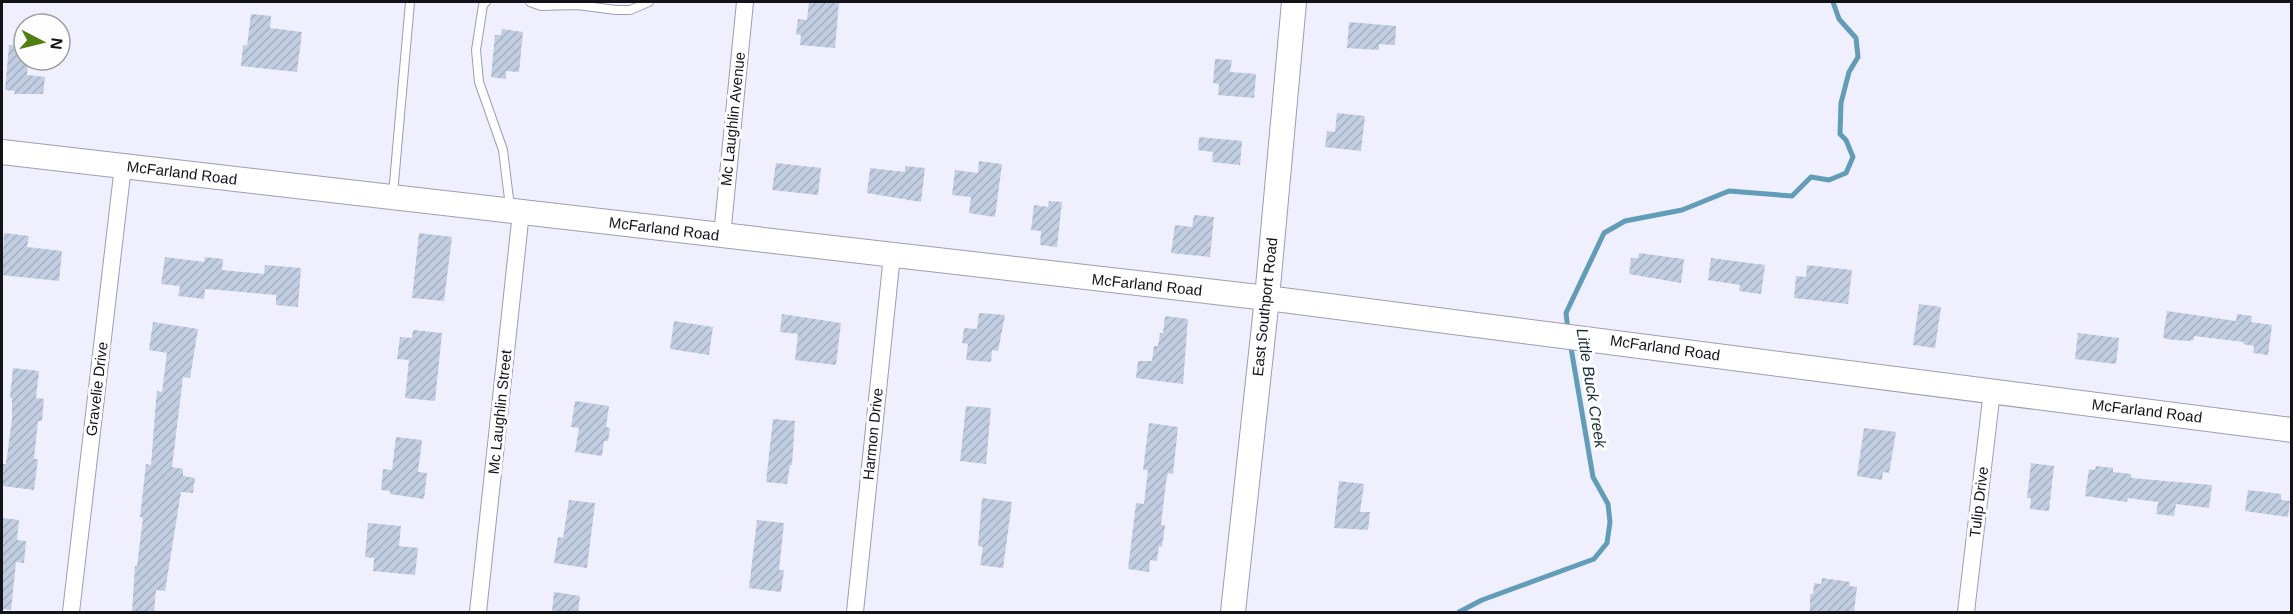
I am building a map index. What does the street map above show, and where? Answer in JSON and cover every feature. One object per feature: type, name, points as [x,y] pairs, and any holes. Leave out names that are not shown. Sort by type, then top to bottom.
[{"type":"street","name":"Mc Laughlin Avenue","points":[[722,236],[745,2]]},
{"type":"street","name":"East Southport Road","points":[[1233,612],[1267,298],[1294,2]]},
{"type":"street","name":"McFarland Road","points":[[2,152],[1267,298],[1624,342],[2292,430]]},
{"type":"street","name":"Gravelie Drive","points":[[71,612],[123,166]]},
{"type":"street","name":"Mc Laughlin Street","points":[[478,612],[516,212]]},
{"type":"street","name":"Harmon Drive","points":[[855,612],[892,255]]},
{"type":"street","name":"Tulip Drive","points":[[1966,612],[1992,392]]},
{"type":"lane","points":[[393,197],[410,2]]},
{"type":"lane","points":[[486,2],[483,5],[476,50],[479,82],[503,150],[516,212]]},
{"type":"lane","points":[[530,2],[541,6],[578,5],[616,10],[630,10],[649,2]]},
{"type":"building","points":[[809,2],[839,2],[835,48],[800,45],[801,35],[796,34],[798,19],[807,20]]},
{"type":"building","points":[[251,14],[271,16],[270,28],[302,32],[297,72],[241,66],[243,45],[247,46]]},
{"type":"building","points":[[1349,22],[1396,26],[1395,45],[1379,44],[1379,50],[1347,48]]},
{"type":"building","points":[[502,29],[523,32],[519,72],[506,71],[506,79],[491,77],[495,35],[501,35]]},
{"type":"building","points":[[9,45],[12,45],[12,72],[27,72],[27,75],[45,77],[43,94],[14,94],[15,91],[5,90]]},
{"type":"building","points":[[1215,59],[1232,60],[1230,72],[1256,74],[1254,98],[1218,95],[1219,84],[1213,83]]},
{"type":"building","points":[[1337,113],[1365,116],[1361,151],[1325,147],[1327,131],[1335,132]]},
{"type":"building","points":[[1199,137],[1242,141],[1240,165],[1212,162],[1213,152],[1198,150]]},
{"type":"building","points":[[979,161],[1002,164],[995,217],[969,213],[971,197],[952,195],[955,170],[978,173]]},
{"type":"building","points":[[776,163],[821,168],[818,195],[772,190]]},
{"type":"building","points":[[905,166],[925,168],[921,202],[867,193],[870,168],[905,172]]},
{"type":"building","points":[[1049,201],[1062,202],[1057,247],[1040,245],[1041,231],[1031,230],[1034,205],[1048,207]]},
{"type":"building","points":[[1194,215],[1214,217],[1210,257],[1171,253],[1175,225],[1192,227]]},
{"type":"building","points":[[4,233],[29,236],[27,247],[62,251],[59,281],[2,275]]},
{"type":"building","points":[[419,233],[452,237],[444,301],[412,298]]},
{"type":"building","points":[[1639,253],[1684,259],[1681,283],[1629,274],[1631,258],[1638,258]]},
{"type":"building","points":[[165,257],[204,262],[205,257],[223,259],[222,270],[264,274],[265,265],[301,268],[298,307],[276,305],[276,295],[205,289],[204,299],[178,296],[180,286],[161,284]]},
{"type":"building","points":[[1711,258],[1765,265],[1761,294],[1739,291],[1740,285],[1708,280]]},
{"type":"building","points":[[1807,265],[1852,270],[1848,304],[1794,298],[1796,276],[1806,277]]},
{"type":"building","points":[[1919,304],[1941,307],[1935,348],[1913,345]]},
{"type":"building","points":[[2167,311],[2236,321],[2237,314],[2252,316],[2251,322],[2272,325],[2268,355],[2253,353],[2254,346],[2243,344],[2244,342],[2194,336],[2194,340],[2187,341],[2166,339],[2163,337]]},
{"type":"building","points":[[979,313],[1005,315],[998,351],[992,350],[991,362],[966,360],[968,344],[962,343],[964,328],[977,329]]},
{"type":"building","points":[[782,314],[841,323],[836,365],[795,360],[798,334],[780,332]]},
{"type":"building","points":[[1165,316],[1188,319],[1183,384],[1136,378],[1138,361],[1152,361],[1154,346],[1158,346],[1160,333],[1163,333]]},
{"type":"building","points":[[674,321],[713,327],[709,355],[670,349]]},
{"type":"building","points":[[153,322],[198,329],[190,378],[183,377],[172,467],[183,469],[183,476],[195,478],[193,493],[181,492],[165,591],[156,590],[154,612],[132,612],[135,566],[137,566],[143,518],[140,517],[146,464],[151,465],[157,391],[162,392],[167,353],[149,350]]},
{"type":"building","points":[[413,330],[442,333],[435,401],[405,398],[409,360],[397,359],[400,337],[412,338]]},
{"type":"building","points":[[2078,333],[2119,338],[2116,364],[2075,359]]},
{"type":"building","points":[[13,368],[39,371],[36,398],[44,399],[42,421],[38,421],[34,459],[38,459],[34,490],[2,486],[2,464],[6,464],[12,418],[12,398],[10,398]]},
{"type":"building","points":[[575,401],[609,406],[606,427],[610,428],[608,441],[604,441],[602,456],[575,452],[579,428],[571,427]]},
{"type":"building","points":[[966,406],[991,408],[986,464],[960,461]]},
{"type":"building","points":[[773,419],[795,421],[792,465],[790,465],[787,484],[766,482]]},
{"type":"building","points":[[1149,423],[1178,427],[1173,474],[1168,473],[1166,482],[1161,525],[1165,525],[1162,547],[1159,546],[1157,561],[1150,560],[1149,572],[1128,569],[1136,503],[1144,504],[1148,470],[1143,470]]},
{"type":"building","points":[[1864,428],[1896,432],[1889,473],[1883,472],[1882,480],[1857,476]]},
{"type":"building","points":[[396,437],[422,440],[418,472],[427,473],[424,499],[390,494],[390,491],[381,490],[383,469],[392,470]]},
{"type":"building","points":[[2031,463],[2054,466],[2049,511],[2030,509],[2031,498],[2027,498]]},
{"type":"building","points":[[2096,466],[2113,468],[2113,472],[2131,474],[2131,478],[2212,485],[2209,508],[2176,504],[2174,516],[2156,514],[2158,502],[2128,498],[2127,502],[2085,496],[2089,469],[2095,470]]},
{"type":"building","points":[[1339,481],[1364,484],[1360,512],[1370,512],[1368,530],[1334,528]]},
{"type":"building","points":[[2248,490],[2281,494],[2281,500],[2290,501],[2288,517],[2245,511]]},
{"type":"building","points":[[982,498],[1012,502],[1003,568],[980,565],[983,547],[978,546]]},
{"type":"building","points":[[569,500],[595,503],[587,568],[554,563],[558,537],[563,538]]},
{"type":"building","points":[[2,518],[19,520],[17,540],[26,541],[24,563],[16,562],[11,610],[2,609]]},
{"type":"building","points":[[757,520],[784,523],[779,570],[784,570],[781,592],[749,588]]},
{"type":"building","points":[[368,523],[401,526],[399,546],[418,548],[415,575],[373,571],[374,558],[365,557]]},
{"type":"building","points":[[1822,578],[1850,582],[1849,586],[1857,587],[1854,612],[1810,612],[1810,594],[1813,594],[1814,583],[1821,584]]},
{"type":"building","points":[[554,592],[580,596],[578,612],[552,612]]},
{"type":"waterway","name":"Little Buck Creek","points":[[1568,330],[1566,313],[1604,233],[1625,221],[1682,210],[1729,191],[1792,196],[1811,177],[1829,180],[1846,173],[1853,157],[1846,140],[1840,134],[1841,103],[1849,72],[1858,57],[1856,38],[1839,19],[1833,2]]},
{"type":"waterway","name":"Little Buck Creek","points":[[1459,612],[1482,600],[1594,559],[1607,543],[1610,522],[1608,504],[1593,477],[1570,342]]}]
